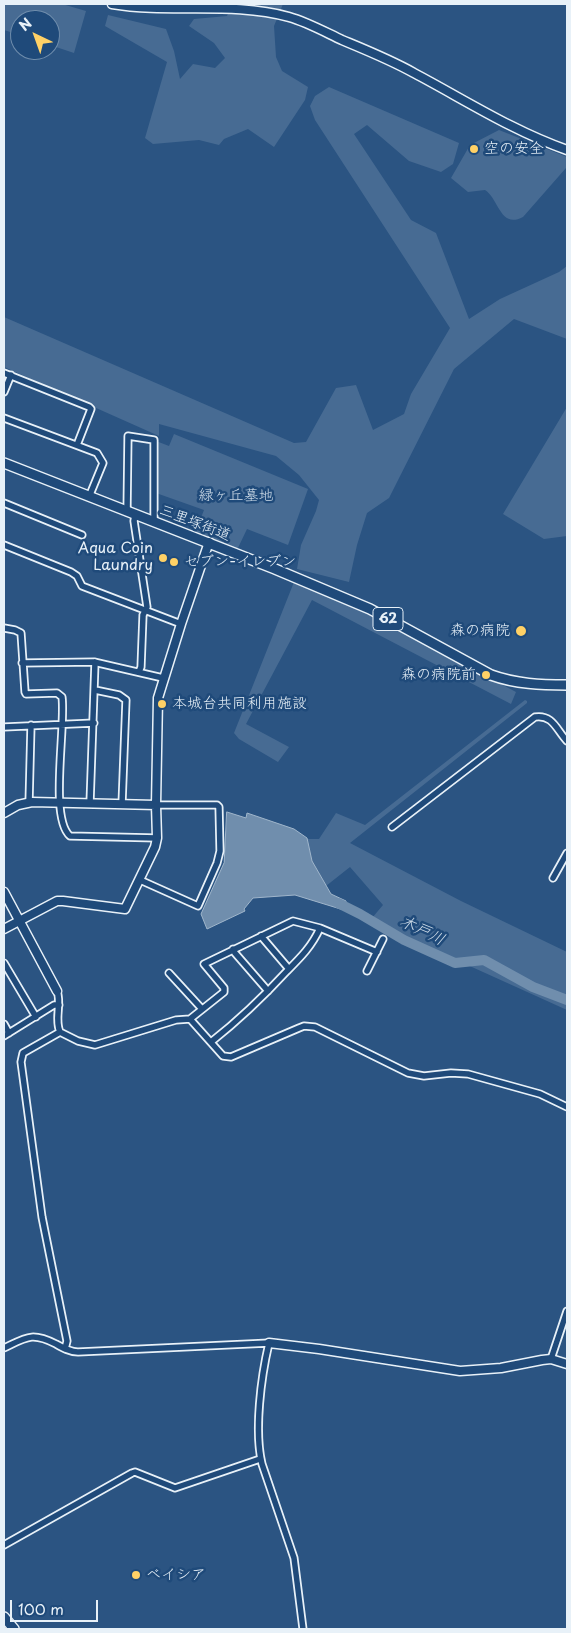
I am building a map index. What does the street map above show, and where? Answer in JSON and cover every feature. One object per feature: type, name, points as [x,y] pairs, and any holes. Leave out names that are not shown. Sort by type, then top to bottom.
[{"type":"main road","name":"三里塚街道","points":[[4,463],[209,542],[370,609],[491,675],[508,681],[536,685],[567,685]]},
{"type":"main road","points":[[4,1617],[14,1629]]},
{"type":"street","points":[[112,4],[153,9],[256,10],[290,17],[390,61],[507,124],[547,143],[567,150]]},
{"type":"street","points":[[4,372],[89,406],[91,409],[77,445]]},
{"type":"street","points":[[4,392],[11,375]]},
{"type":"street","points":[[4,418],[97,453],[103,463],[89,497]]},
{"type":"street","points":[[139,672],[141,667],[143,615],[147,607],[134,520],[131,513],[128,436],[154,440],[154,522]]},
{"type":"street","points":[[4,504],[82,535]]},
{"type":"street","points":[[4,928],[47,906],[63,901],[124,909],[140,880],[157,838],[158,698],[180,624],[209,542]]},
{"type":"street","points":[[4,545],[71,572],[78,576],[82,586],[180,624]]},
{"type":"street","points":[[4,628],[21,633],[26,694],[57,693],[62,697],[60,813],[66,832],[70,836],[157,838]]},
{"type":"street","points":[[22,663],[95,662],[163,678]]},
{"type":"street","points":[[90,802],[95,662]]},
{"type":"street","points":[[95,690],[119,695],[126,700],[122,804]]},
{"type":"street","points":[[392,827],[535,717],[550,718],[567,741]]},
{"type":"street","points":[[4,726],[94,723]]},
{"type":"street","points":[[29,803],[31,725]]},
{"type":"street","points":[[4,813],[18,805],[29,803],[90,802],[216,805],[219,807],[220,851],[217,864],[198,906],[140,880]]},
{"type":"street","points":[[553,878],[567,853]]},
{"type":"street","points":[[4,892],[57,991],[59,1005],[58,1027],[60,1032],[84,1044],[95,1045],[176,1020],[190,1019],[224,992],[224,988],[204,964],[293,921],[320,928],[376,952]]},
{"type":"street","points":[[211,1042],[244,1016],[268,991],[311,946],[320,928]]},
{"type":"street","points":[[262,936],[289,969]]},
{"type":"street","points":[[367,971],[383,939]]},
{"type":"street","points":[[234,949],[235,953],[268,991]]},
{"type":"street","points":[[4,963],[36,1016]]},
{"type":"street","points":[[169,973],[202,1009]]},
{"type":"street","points":[[4,1024],[6,1034],[54,1005],[59,1005]]},
{"type":"street","points":[[190,1019],[223,1056],[231,1057],[299,1028],[309,1026],[315,1027],[408,1073],[424,1076],[451,1073],[468,1074],[510,1084],[540,1094],[567,1107]]},
{"type":"street","points":[[60,1032],[23,1053],[21,1062],[42,1217],[67,1341],[66,1349]]},
{"type":"street","points":[[551,1360],[567,1311]]},
{"type":"street","points":[[4,1348],[25,1338],[38,1336],[66,1349],[78,1352],[269,1343],[460,1371],[480,1371],[551,1360],[567,1364]]},
{"type":"street","points":[[269,1343],[260,1414],[258,1440],[260,1459],[294,1558],[303,1629]]},
{"type":"street","points":[[4,1545],[132,1473],[135,1472],[175,1488],[260,1459]]},
{"type":"green space","points":[[4,4],[62,4],[86,11],[74,53],[60,48],[60,10],[10,10],[10,32],[4,30]]},
{"type":"green space","points":[[232,4],[283,4],[274,26],[276,57],[282,71],[308,87],[305,100],[274,147],[248,129],[224,139],[219,145],[199,140],[153,144],[145,138],[167,62],[105,26],[108,15],[166,29],[174,51],[180,79],[193,64],[215,68],[225,58],[214,43],[189,26],[194,19],[227,16]]},
{"type":"green space","points":[[329,87],[459,143],[453,164],[441,172],[409,161],[367,125],[354,134],[411,220],[436,233],[469,319],[500,299],[559,272],[567,266],[567,339],[514,319],[454,369],[389,498],[367,513],[357,545],[349,582],[297,569],[301,545],[319,500],[299,475],[276,456],[159,424],[159,436],[4,367],[4,317],[294,443],[306,442],[336,388],[356,385],[373,430],[404,414],[411,394],[450,328],[315,120],[310,106],[315,96]]},
{"type":"green space","points":[[499,130],[567,157],[566,168],[523,217],[515,220],[505,216],[490,194],[485,190],[468,192],[451,178],[470,145]]},
{"type":"green space","points":[[567,407],[567,536],[544,539],[503,514]]},
{"type":"green space","name":"緑ヶ丘墓地","points":[[174,434],[308,489],[288,545],[247,529],[237,550],[195,533],[204,510],[156,493],[156,441],[169,446]]},
{"type":"green space","points":[[294,582],[364,611],[516,692],[511,704],[312,600],[246,724],[289,747],[278,762],[239,739],[234,733]]},
{"type":"green space","points":[[525,700],[527,703],[350,843],[461,901],[567,952],[567,1010],[410,939],[372,918],[383,905],[350,867],[326,886],[311,861],[307,839],[319,839],[336,813],[365,825]]},
{"type":"shaded area","points":[[227,812],[246,818],[247,813],[294,829],[307,838],[312,861],[331,894],[350,905],[347,911],[295,895],[253,898],[244,909],[245,911],[207,929],[201,914],[224,863]]},
{"type":"waterway","name":"木戸川","points":[[338,903],[404,940],[455,963],[484,960],[533,987],[567,1000]]},
{"type":"place","name":"空の安全","points":[[474,149]]},
{"type":"place","name":"Aqua Coin Laundry","points":[[163,558]]},
{"type":"place","name":"セブン-イレブン","points":[[174,562]]},
{"type":"place","name":"森の病院","points":[[521,631]]},
{"type":"place","name":"森の病院前","points":[[486,675]]},
{"type":"place","name":"本城台共同利用施設","points":[[162,704]]},
{"type":"place","name":"ベイシア","points":[[136,1575]]}]
